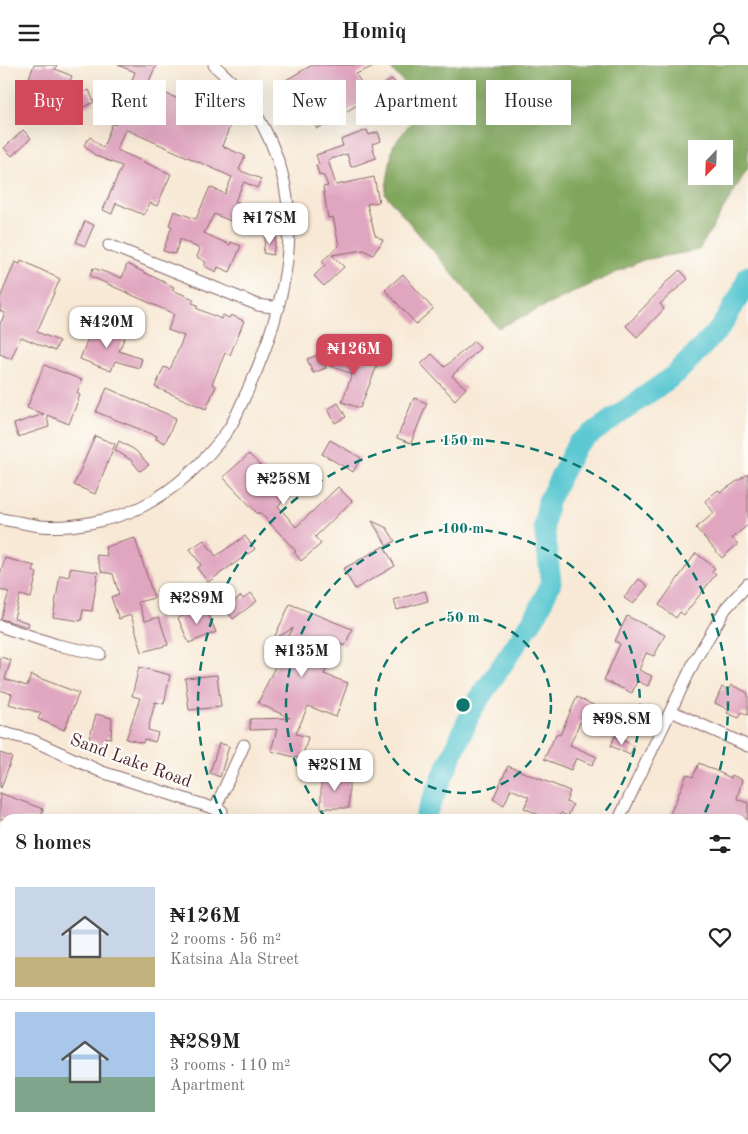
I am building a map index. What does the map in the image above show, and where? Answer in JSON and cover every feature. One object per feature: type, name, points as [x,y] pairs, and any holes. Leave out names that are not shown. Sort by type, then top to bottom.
[{"type":"street","points":[[0,519],[43,526],[94,522],[140,507],[177,484],[204,459],[230,429],[255,375],[279,308],[289,231],[287,198],[280,165],[266,131],[240,91],[214,65]]},
{"type":"street","points":[[109,245],[258,305],[279,308]]},
{"type":"street","points":[[621,814],[694,662],[726,608],[748,584]]},
{"type":"street","points":[[0,626],[57,645],[100,654]]},
{"type":"street","points":[[670,711],[748,746]]},
{"type":"street","name":"Sand Lake Road","points":[[0,732],[32,740],[102,772],[218,810],[244,745]]},
{"type":"green space","points":[[387,65],[748,65],[748,168],[699,250],[643,260],[498,328],[385,194],[393,146],[409,125],[476,125],[476,80],[402,80]]},
{"type":"building","points":[[34,65],[57,65],[55,69],[72,76],[70,80],[28,80]]},
{"type":"building","points":[[118,65],[156,65],[150,80],[132,80],[135,72]]},
{"type":"building","points":[[312,65],[376,65],[356,74],[360,80],[356,80],[356,106],[346,112],[346,80],[286,80]]},
{"type":"building","points":[[89,90],[93,100],[93,102],[84,107],[83,105],[83,93]]},
{"type":"building","points":[[166,94],[176,98],[176,125],[230,125],[222,146],[245,156],[239,170],[261,179],[257,188],[244,182],[235,201],[253,209],[245,227],[214,214],[204,233],[230,245],[231,242],[241,246],[230,272],[218,267],[216,272],[204,266],[206,262],[197,257],[200,249],[180,239],[175,254],[163,251],[172,226],[169,225],[174,211],[196,219],[210,187],[225,194],[232,177],[125,129],[117,150],[171,174],[157,206],[150,203],[144,215],[116,203],[112,214],[103,210],[122,166],[96,156],[84,145],[90,137],[103,148],[112,125],[166,125]]},
{"type":"building","points":[[315,125],[324,125],[317,129]]},
{"type":"building","points":[[23,130],[31,138],[12,156],[4,148]]},
{"type":"building","points":[[367,130],[369,135],[378,132],[381,141],[372,144],[376,158],[351,167],[347,154],[328,160],[336,185],[374,177],[379,202],[367,204],[375,235],[383,240],[373,255],[364,250],[332,255],[344,267],[324,286],[314,276],[325,265],[322,261],[339,246],[333,217],[328,218],[323,187],[328,186],[324,176],[319,175],[316,165],[319,164],[316,155],[343,146],[341,140]]},
{"type":"building","points":[[85,221],[94,225],[85,246],[76,242]]},
{"type":"building","points":[[266,235],[276,237],[273,255],[263,253]]},
{"type":"building","points":[[21,260],[60,279],[37,332],[59,341],[55,351],[21,337],[11,359],[0,354],[0,324],[5,313],[0,311],[0,298],[15,262],[20,264]]},
{"type":"building","points":[[127,264],[174,287],[172,290],[194,299],[192,303],[198,305],[196,308],[221,319],[223,315],[229,318],[231,315],[244,321],[230,355],[225,353],[212,384],[216,386],[206,409],[155,387],[164,367],[169,369],[171,367],[184,336],[168,330],[174,314],[90,276],[93,268],[122,278]]},
{"type":"building","points":[[680,270],[688,279],[660,304],[664,309],[637,337],[626,326],[662,286]]},
{"type":"building","points":[[403,274],[433,309],[416,324],[385,290]]},
{"type":"building","points":[[94,322],[126,334],[119,351],[142,359],[139,368],[115,361],[111,371],[80,359]]},
{"type":"building","points":[[474,341],[480,348],[452,376],[466,388],[455,400],[421,364],[432,354],[445,367]]},
{"type":"building","points":[[335,348],[377,366],[360,408],[342,402],[352,374],[328,365]]},
{"type":"building","points":[[320,354],[326,368],[313,373],[307,359]]},
{"type":"building","points":[[44,365],[82,380],[77,393],[80,395],[69,424],[47,415],[49,427],[18,437],[14,424],[44,414],[27,408]]},
{"type":"building","points":[[107,388],[176,418],[165,443],[156,439],[157,436],[96,412]]},
{"type":"building","points":[[414,398],[427,403],[411,443],[397,438]]},
{"type":"building","points":[[338,403],[346,417],[335,423],[328,409]]},
{"type":"building","points":[[95,436],[115,444],[95,494],[74,485]]},
{"type":"building","points":[[330,440],[361,458],[353,472],[322,454]]},
{"type":"building","points":[[119,441],[135,450],[149,465],[140,471],[131,460],[115,450]]},
{"type":"building","points":[[249,454],[289,496],[278,506],[296,527],[338,487],[352,501],[315,537],[321,544],[301,561],[294,552],[296,551],[260,512],[258,514],[223,477]]},
{"type":"building","points":[[748,474],[748,525],[732,538],[738,544],[722,558],[696,528],[714,513],[705,501],[718,490],[721,492]]},
{"type":"building","points":[[372,521],[387,528],[395,541],[387,546]]},
{"type":"building","points":[[245,536],[255,549],[208,582],[197,568],[201,565],[190,549],[204,540],[216,556]]},
{"type":"building","points":[[135,538],[154,598],[138,602],[145,621],[159,617],[168,645],[142,652],[131,615],[119,619],[111,597],[119,594],[113,574],[102,572],[96,555],[107,556],[105,547]]},
{"type":"building","points":[[384,546],[395,566],[355,589],[343,569]]},
{"type":"building","points":[[696,553],[715,568],[712,572],[716,574],[684,615],[680,612],[676,618],[659,605]]},
{"type":"building","points":[[5,558],[35,566],[33,572],[37,573],[31,598],[20,595],[14,618],[29,623],[28,627],[1,619],[9,592],[0,590],[0,575]]},
{"type":"building","points":[[70,568],[98,572],[92,611],[83,610],[81,621],[53,617],[60,575],[69,577]]},
{"type":"building","points":[[639,579],[648,586],[633,604],[624,598]]},
{"type":"building","points":[[425,591],[428,601],[397,610],[394,600]]},
{"type":"building","points":[[251,593],[257,601],[233,619],[227,611],[233,607],[231,604],[241,596],[243,599]]},
{"type":"building","points":[[290,604],[352,629],[345,646],[338,643],[324,674],[348,683],[336,717],[308,706],[296,734],[308,737],[302,759],[271,751],[277,729],[250,730],[250,719],[290,718],[258,703],[293,628],[273,640]]},
{"type":"building","points":[[205,607],[216,632],[189,643],[178,618]]},
{"type":"building","points":[[627,616],[665,635],[654,656],[646,653],[639,670],[652,676],[648,686],[637,681],[632,693],[604,680],[620,644],[615,641]]},
{"type":"building","points":[[0,657],[11,660],[5,679],[27,686],[31,675],[79,693],[64,730],[38,719],[41,713],[9,704],[12,694],[0,690]]},
{"type":"building","points":[[139,667],[170,675],[164,704],[155,702],[148,730],[158,733],[155,742],[144,739],[143,743],[126,739],[140,698],[132,696]]},
{"type":"building","points":[[217,675],[221,707],[189,710],[185,678]]},
{"type":"building","points":[[732,685],[748,693],[748,715],[742,712],[739,718],[727,713],[729,710],[715,703],[722,687],[729,691]]},
{"type":"building","points":[[577,697],[613,715],[604,734],[580,722],[570,745],[597,757],[592,765],[576,758],[571,770],[544,759],[556,734],[560,735]]},
{"type":"building","points":[[96,714],[112,718],[111,738],[106,737],[105,744],[89,740]]},
{"type":"building","points":[[615,736],[634,746],[630,755],[611,746]]},
{"type":"building","points":[[219,743],[229,746],[220,777],[210,773]]},
{"type":"building","points":[[0,753],[12,757],[1,788],[0,787]]},
{"type":"building","points":[[699,763],[731,778],[732,775],[742,780],[737,799],[748,803],[748,814],[670,814],[687,774],[693,777]]},
{"type":"building","points":[[508,766],[570,791],[566,802],[573,805],[569,814],[537,814],[524,808],[529,797],[511,789],[504,805],[493,799]]},
{"type":"building","points":[[321,776],[349,776],[349,808],[321,808]]},
{"type":"building","points":[[0,793],[43,809],[42,814],[0,814]]},
{"type":"waterway","points":[[426,814],[473,708],[538,612],[551,582],[544,526],[548,501],[577,444],[676,374],[720,328],[742,292],[748,276]]}]
